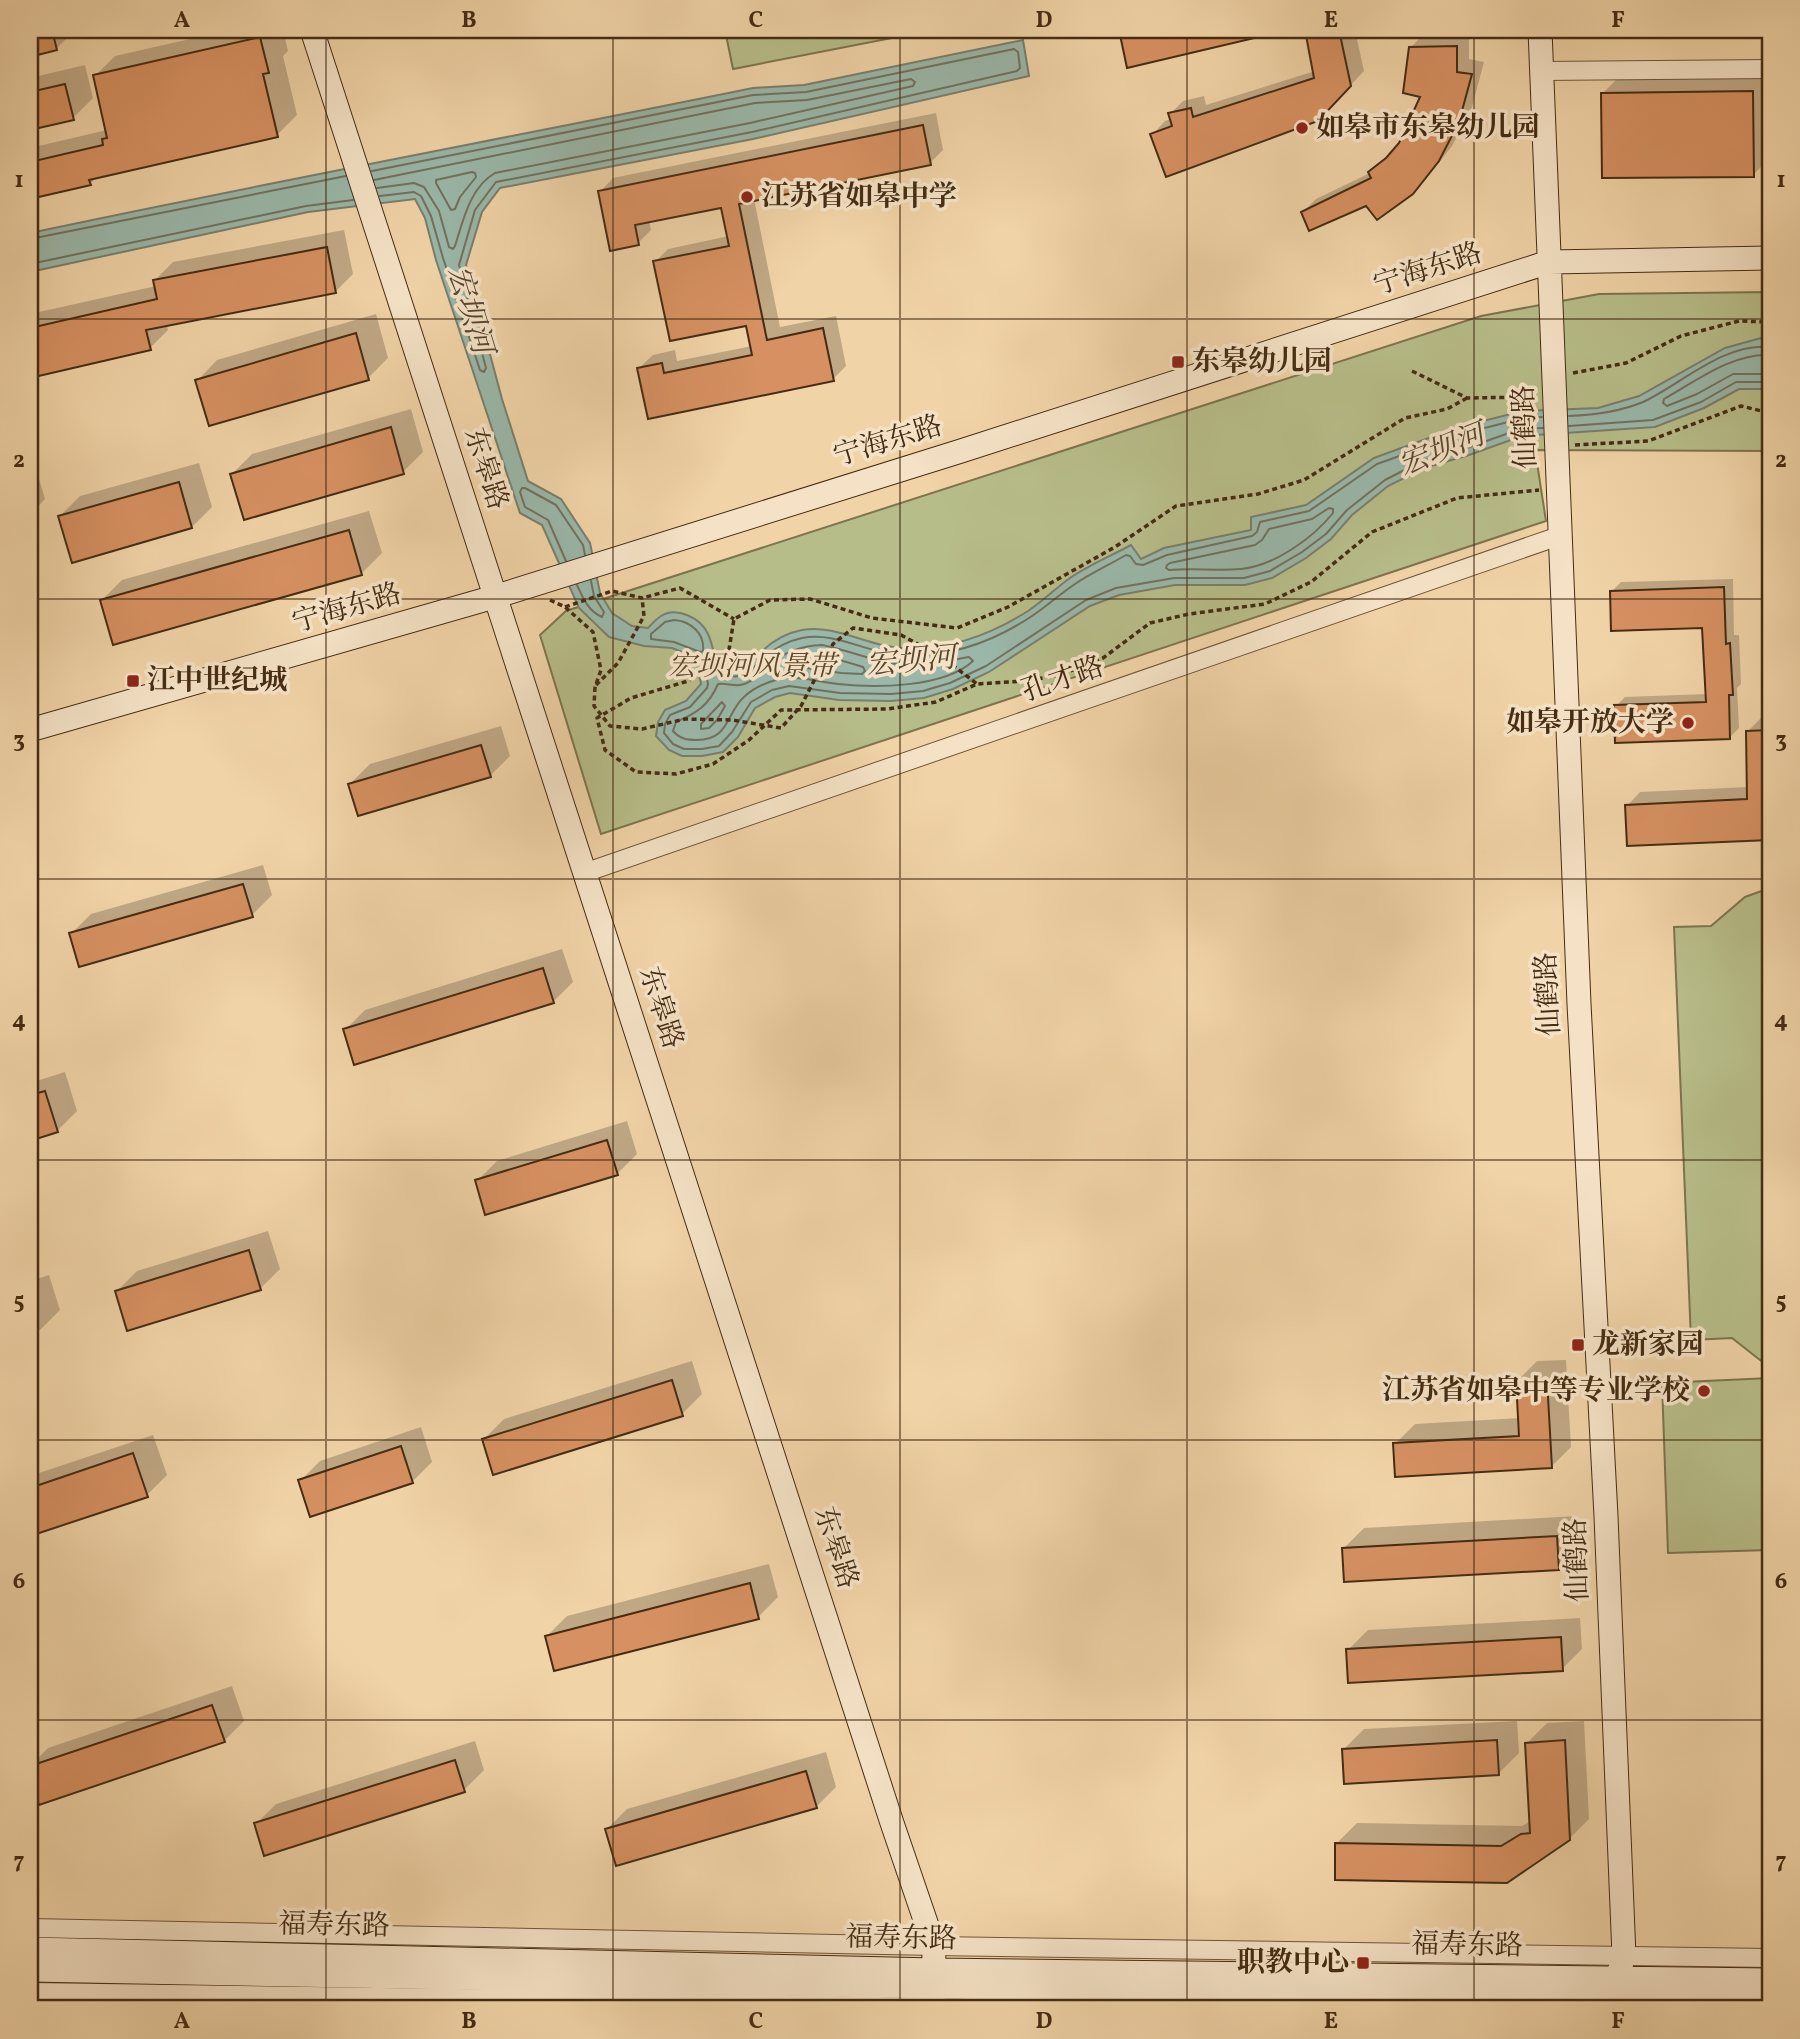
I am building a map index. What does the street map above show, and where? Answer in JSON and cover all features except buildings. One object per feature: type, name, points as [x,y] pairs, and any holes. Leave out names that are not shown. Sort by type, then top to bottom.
[{"type":"street","name":"东皋路","points":[[312,30],[934,1945],[934,1988]]},
{"type":"street","name":"仙鹤路","points":[[1540,30],[1579,1004],[1606,1516],[1624,1956],[1617,1995]]},
{"type":"street","points":[[1541,71],[1770,69]]},
{"type":"street","name":"宁海东路","points":[[30,730],[494,597],[961,451],[1549,262],[1770,258]]},
{"type":"street","name":"孔才路","points":[[584,873],[1559,537]]},
{"type":"street","points":[[30,1928],[1770,1958]]},
{"type":"street","name":"福寿东路","points":[[30,1949],[934,1988]]},
{"type":"street","points":[[1624,1956],[1643,1995]]},
{"type":"street","name":"福寿东路","points":[[1643,1995],[1770,1980]]},
{"type":"street","points":[[32,1984],[46,2009]]},
{"type":"street","name":"福寿东路","points":[[32,1984],[934,1988],[1643,1995],[1770,2000]]},
{"type":"street","points":[[934,1988],[1017,2009]]},
{"type":"path","points":[[1412,371],[1467,398],[1530,397],[1554,384],[1626,363],[1681,336],[1739,321],[1770,322]]},
{"type":"path","points":[[734,619],[770,600],[810,599],[872,618],[957,628],[1007,607],[1115,547],[1176,506],[1258,494],[1304,480],[1405,418],[1447,409],[1467,398]]},
{"type":"path","points":[[1556,442],[1648,441],[1741,406],[1770,413]]},
{"type":"path","points":[[734,619],[728,656],[688,681],[631,698],[597,718],[605,750],[636,772],[676,774],[713,764],[750,740],[781,710],[887,709],[936,702],[977,684],[1025,681],[1060,675],[1103,658],[1150,623],[1189,614],[1265,604],[1311,582],[1372,532],[1457,498],[1557,488]]},
{"type":"path","points":[[734,619],[680,588],[642,598],[612,591],[565,607],[593,632],[601,670],[595,687],[594,706],[610,726],[642,729],[685,719],[732,720],[781,728],[801,706],[833,644],[853,628],[901,635],[942,657],[977,684]]},
{"type":"path","points":[[595,687],[618,663],[644,616],[642,598]]},
{"type":"green space","points":[[725,30],[933,30],[733,69]]},
{"type":"green space","name":"宏坝河风景带","points":[[1770,292],[1770,451],[1535,450],[1546,521],[601,834],[540,635],[566,611],[1481,316],[1599,294]]},
{"type":"green space","points":[[1770,888],[1770,1366],[1732,1338],[1691,1340],[1674,927],[1711,926],[1745,897]]},
{"type":"green space","points":[[1770,1378],[1770,1550],[1668,1553],[1662,1383]]},
{"type":"green space","points":[[165,2004],[504,2008],[522,2009],[98,2009]]},
{"type":"water","name":"宏坝河","points":[[1023,40],[1029,76],[753,139],[500,188],[482,212],[466,265],[502,399],[528,481],[561,499],[590,543],[600,593],[612,613],[632,626],[648,628],[667,613],[688,615],[705,628],[717,667],[733,669],[744,666],[779,638],[802,630],[827,630],[901,648],[951,644],[1014,620],[1077,573],[1131,545],[1141,559],[1164,548],[1251,530],[1251,517],[1306,505],[1374,458],[1459,427],[1523,411],[1598,408],[1639,396],[1725,348],[1761,338],[1770,340],[1770,389],[1739,389],[1704,408],[1655,427],[1522,436],[1424,468],[1388,486],[1352,515],[1331,539],[1272,578],[1245,585],[1175,585],[1119,595],[1090,606],[989,672],[953,689],[924,698],[891,701],[839,700],[790,693],[775,697],[755,708],[738,737],[723,752],[682,756],[669,750],[656,736],[658,722],[665,710],[686,701],[701,684],[695,657],[672,648],[644,646],[609,637],[579,608],[542,525],[520,513],[436,260],[425,218],[415,199],[308,212],[30,272],[30,233],[753,88],[804,85]]},
{"type":"place","name":"如皋市东皋幼儿园","points":[[1302,128]]},
{"type":"place","name":"江苏省如皋中学","points":[[747,197]]},
{"type":"place","name":"东皋幼儿园","points":[[1178,362]]},
{"type":"place","name":"江中世纪城","points":[[133,681]]},
{"type":"place","name":"如皋开放大学","points":[[1688,723]]},
{"type":"place","name":"龙新家园","points":[[1578,1345]]},
{"type":"place","name":"江苏省如皋中等专业学校","points":[[1704,1391]]},
{"type":"place","name":"职教中心","points":[[1363,1963]]}]
